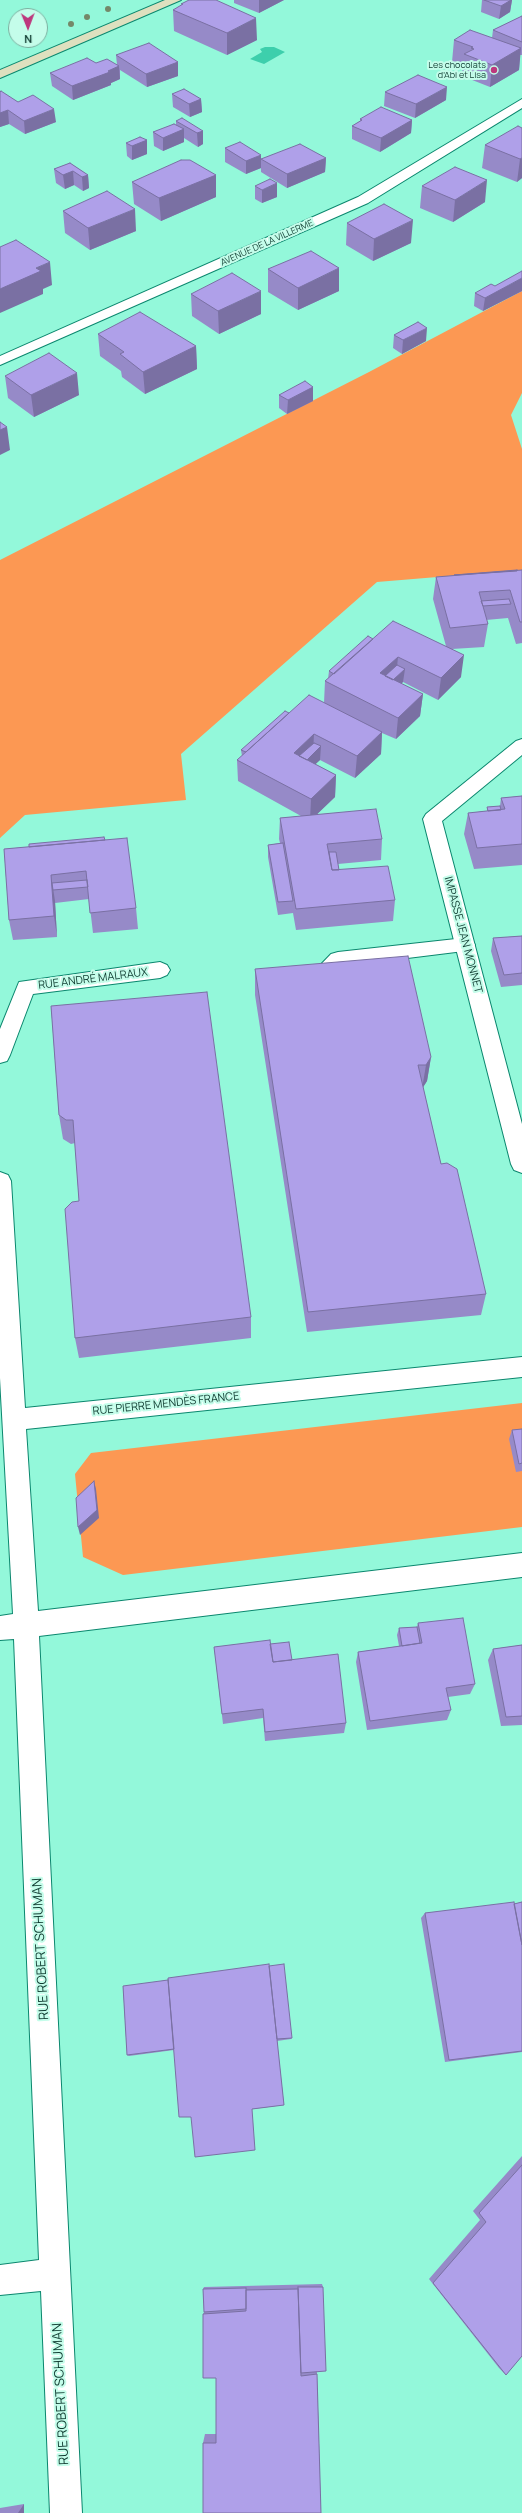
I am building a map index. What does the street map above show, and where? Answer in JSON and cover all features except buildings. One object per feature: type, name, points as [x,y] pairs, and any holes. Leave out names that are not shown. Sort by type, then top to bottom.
[{"type":"street","points":[[0,74],[174,0]]},
{"type":"street","name":"AVENUE DE LA VILLERME","points":[[0,361],[363,200],[522,103]]},
{"type":"street","name":"IMPASSE JEAN MONNET","points":[[522,745],[432,819],[522,1164]]},
{"type":"street","points":[[315,981],[338,959],[465,945]]},
{"type":"street","name":"RUE ANDRÉ MALRAUX","points":[[0,1055],[26,987],[160,970]]},
{"type":"street","points":[[0,1181],[14,1420],[13,1626],[522,1565]]},
{"type":"street","name":"RUE PIERRE MENDÈS FRANCE","points":[[14,1420],[522,1367]]},
{"type":"street","name":"RUE ROBERT SCHUMAN","points":[[13,1626],[55,2274],[66,2513]]},
{"type":"street","points":[[0,2280],[55,2274]]},
{"type":"shaded area","points":[[265,47],[274,47],[285,52],[264,64],[250,59],[262,52],[260,49]]},
{"type":"shaded area","points":[[522,291],[522,393],[511,415],[522,449],[522,570],[377,582],[181,754],[186,800],[25,815],[0,838],[0,560],[369,372]]},
{"type":"shaded area","points":[[522,1403],[522,1527],[123,1575],[83,1557],[75,1474],[91,1453]]},
{"type":"place","name":"Les chocolats d'Abi et Lisa","points":[[494,70]]}]
